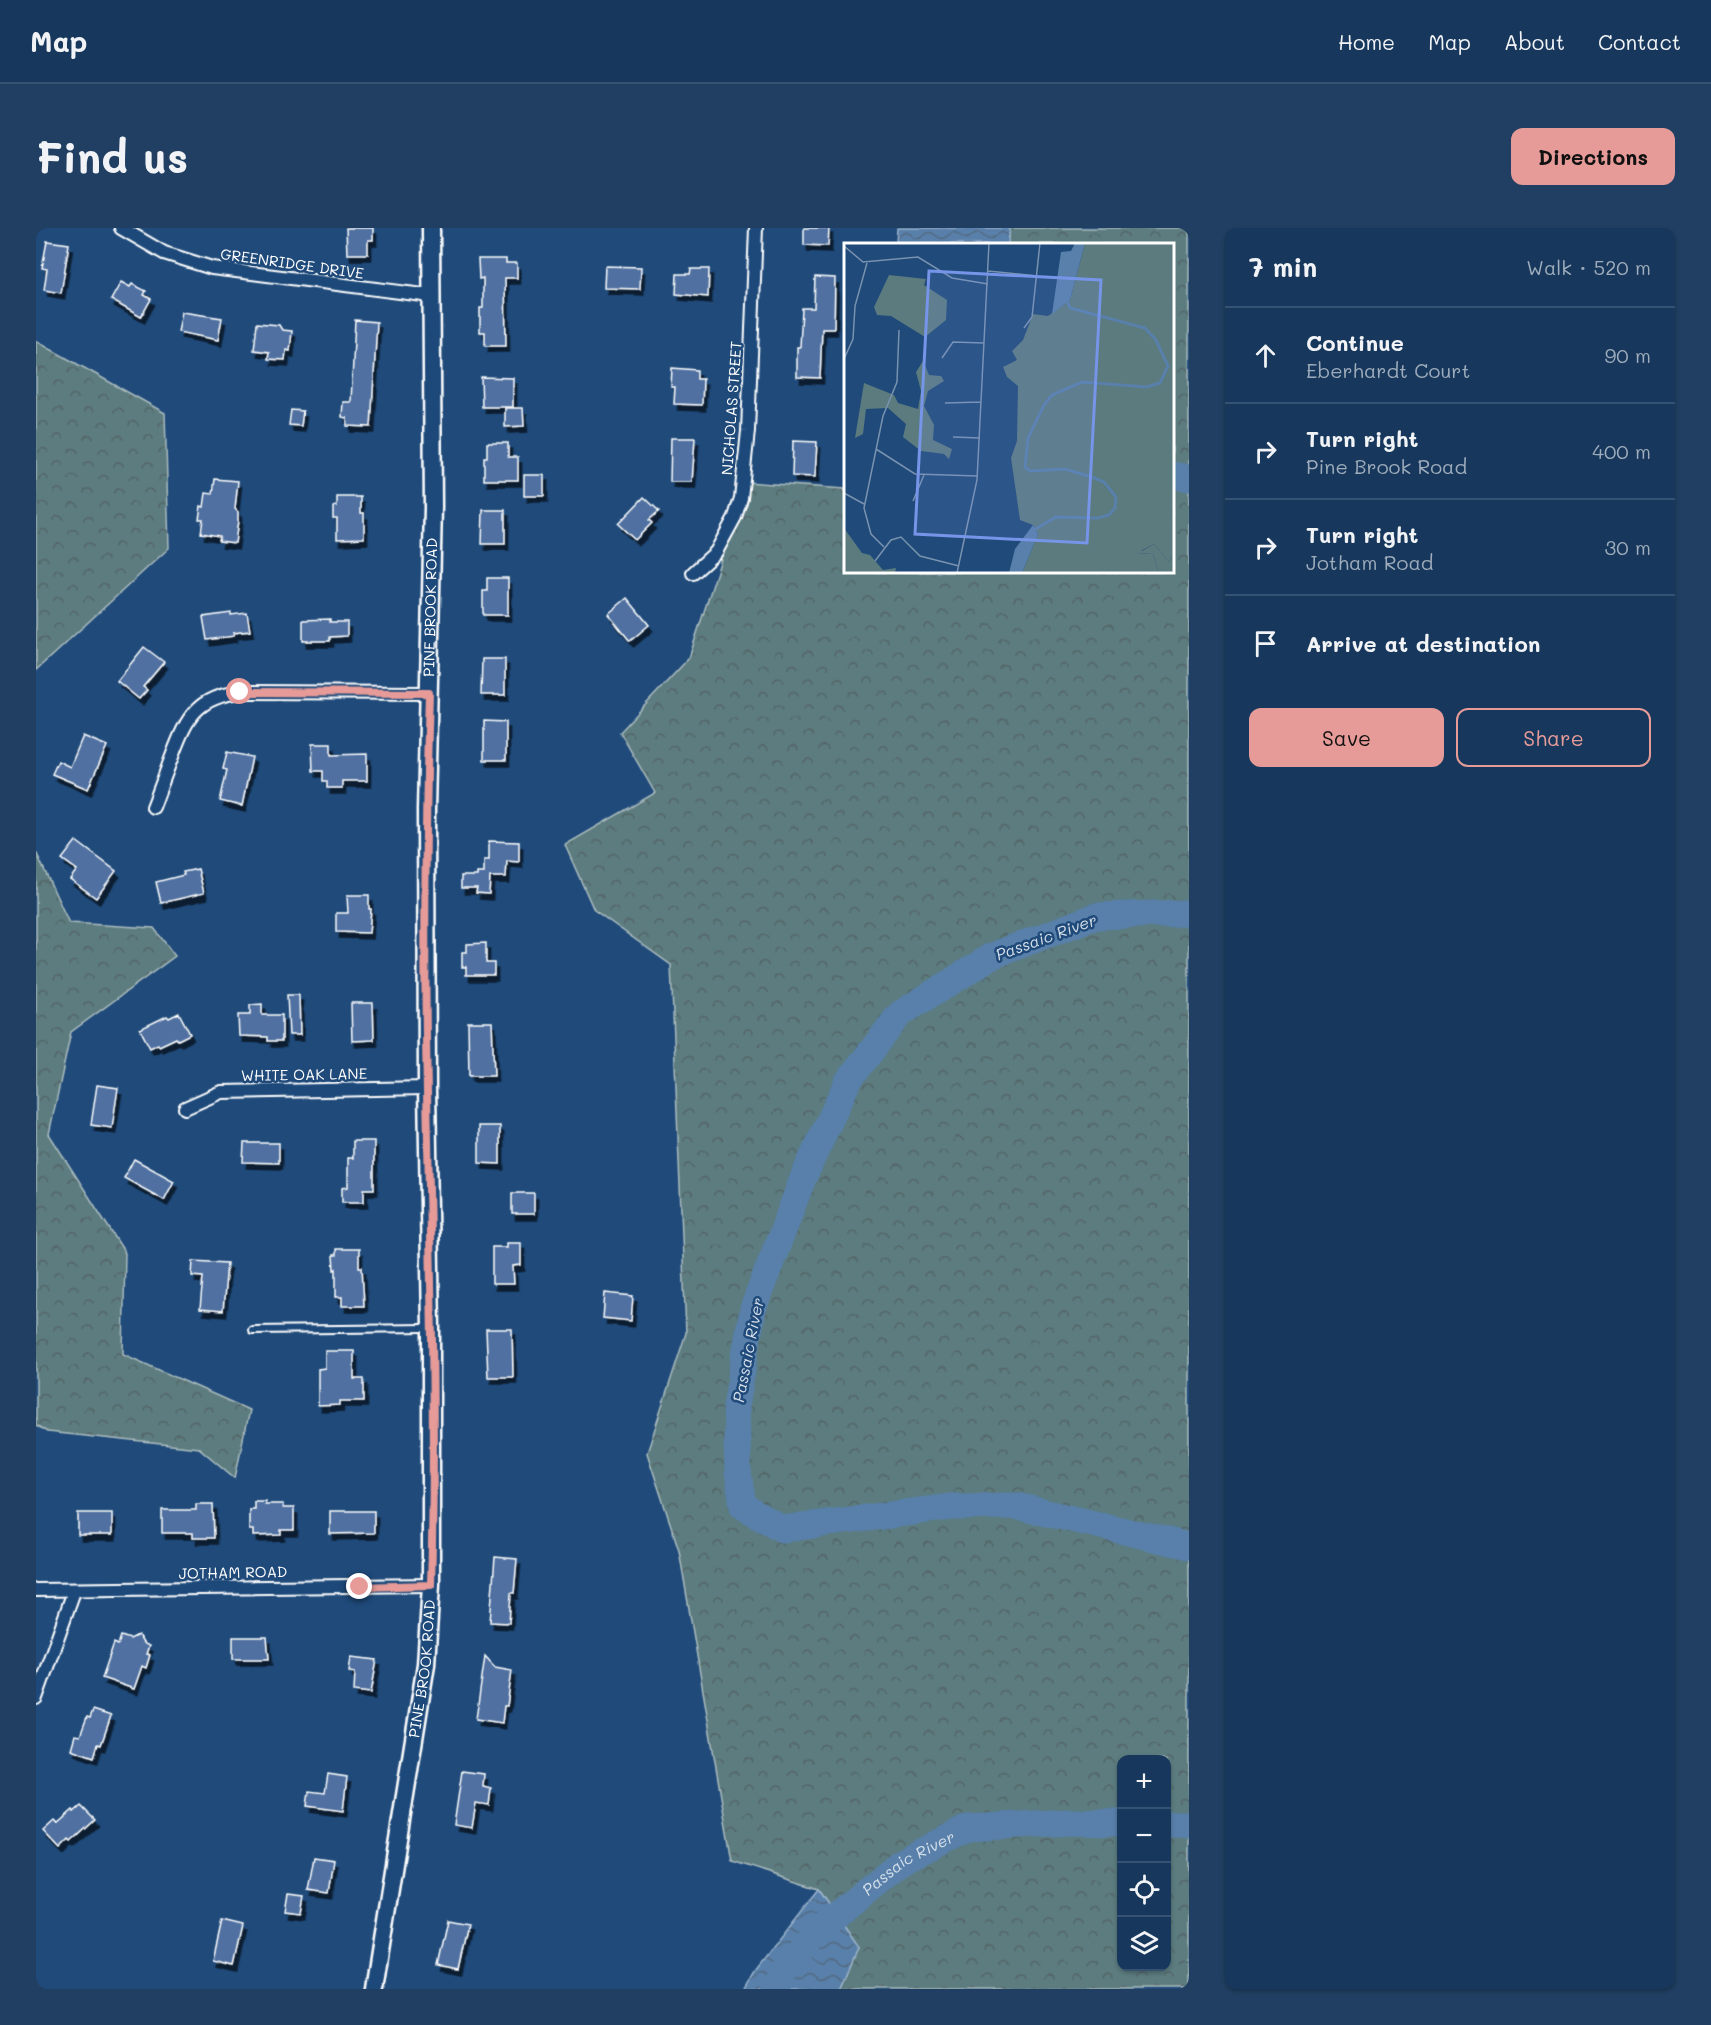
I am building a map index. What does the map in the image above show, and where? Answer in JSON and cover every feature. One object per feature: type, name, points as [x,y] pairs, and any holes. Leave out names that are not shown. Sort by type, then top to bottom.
[{"type":"street","name":"GREENRIDGE DRIVE","points":[[121,228],[164,253],[212,268],[431,297]]},
{"type":"street","name":"PINE BROOK ROAD","points":[[374,1989],[426,1664],[431,1585],[426,810],[433,507],[431,228]]},
{"type":"street","name":"NICHOLAS STREET","points":[[693,573],[716,552],[735,517],[741,498],[748,431],[756,228]]},
{"type":"street","points":[[153,807],[183,728],[194,711],[220,695],[240,692],[429,693]]},
{"type":"street","name":"WHITE OAK LANE","points":[[185,1108],[220,1092],[427,1088]]},
{"type":"street","name":"JOTHAM ROAD","points":[[36,1590],[431,1585]]},
{"type":"street","points":[[36,1698],[74,1591]]},
{"type":"lane","points":[[252,1330],[431,1328]]},
{"type":"green space","points":[[1010,228],[1189,228],[1189,1989],[841,1989],[859,1947],[819,1889],[732,1861],[679,1550],[647,1453],[686,1333],[671,965],[594,910],[565,845],[655,793],[620,732],[689,658],[746,482],[844,489],[844,573],[1174,573],[1174,243],[1008,243]]},
{"type":"green space","points":[[36,341],[165,413],[169,548],[36,670]]},
{"type":"green space","points":[[36,852],[69,923],[154,928],[175,956],[71,1032],[49,1134],[125,1253],[123,1354],[249,1410],[235,1478],[199,1448],[47,1432],[36,1425]]},
{"type":"water","points":[[897,228],[1010,228],[1008,243],[896,243]]},
{"type":"water","points":[[819,1889],[859,1947],[841,1989],[745,1989],[755,1971]]},
{"type":"building","points":[[346,228],[373,228],[373,240],[368,240],[368,254],[347,254]]},
{"type":"building","points":[[804,228],[829,228],[828,246],[804,245]]},
{"type":"building","points":[[47,241],[69,244],[61,293],[44,290],[47,269],[42,268]]},
{"type":"building","points":[[478,259],[506,259],[506,263],[517,263],[517,278],[505,278],[506,346],[485,346],[485,332],[480,332],[483,278],[479,279]]},
{"type":"building","points":[[605,266],[641,267],[640,289],[604,288]]},
{"type":"building","points":[[691,269],[709,269],[708,297],[676,294],[677,274],[690,274]]},
{"type":"building","points":[[815,277],[835,278],[834,329],[822,329],[820,378],[797,377],[797,347],[800,347],[802,308],[814,308]]},
{"type":"building","points":[[121,282],[130,287],[132,284],[146,291],[144,295],[151,299],[141,317],[111,300]]},
{"type":"building","points":[[182,312],[222,318],[218,340],[178,332]]},
{"type":"building","points":[[355,320],[377,322],[371,427],[347,426],[347,418],[342,417],[343,402],[351,402]]},
{"type":"building","points":[[257,323],[279,325],[282,330],[292,331],[290,351],[286,350],[285,360],[268,359],[269,352],[254,350]]},
{"type":"building","points":[[672,368],[697,370],[697,379],[703,379],[702,405],[674,404],[675,387],[671,387]]},
{"type":"building","points":[[481,377],[513,378],[513,407],[482,407]]},
{"type":"building","points":[[505,408],[523,408],[524,426],[505,427]]},
{"type":"building","points":[[291,410],[303,411],[301,426],[289,425]]},
{"type":"building","points":[[671,438],[695,438],[692,482],[670,482]]},
{"type":"building","points":[[793,441],[817,442],[815,477],[792,476]]},
{"type":"building","points":[[487,443],[508,443],[508,457],[518,457],[518,480],[484,480],[484,457],[487,457]]},
{"type":"building","points":[[524,475],[544,475],[544,496],[524,496]]},
{"type":"building","points":[[215,479],[238,481],[235,509],[238,512],[238,520],[235,543],[219,541],[220,536],[201,533],[203,519],[199,519],[201,506],[204,507],[206,493],[213,494]]},
{"type":"building","points":[[337,497],[361,497],[361,513],[364,513],[364,538],[337,539],[337,518],[333,518],[333,507],[337,506]]},
{"type":"building","points":[[644,497],[659,511],[649,520],[652,523],[635,540],[618,524]]},
{"type":"building","points":[[483,510],[505,510],[505,544],[482,544]]},
{"type":"building","points":[[487,578],[508,578],[508,615],[483,615],[483,591],[487,591]]},
{"type":"building","points":[[627,598],[649,625],[630,641],[608,614]]},
{"type":"building","points":[[231,613],[231,615],[247,613],[250,631],[207,640],[203,617]]},
{"type":"building","points":[[330,619],[330,622],[347,622],[347,636],[330,637],[330,641],[303,641],[303,620]]},
{"type":"building","points":[[144,647],[164,662],[143,687],[147,690],[139,699],[117,681]]},
{"type":"building","points":[[482,659],[505,659],[505,695],[481,695]]},
{"type":"building","points":[[484,721],[506,722],[506,760],[484,760]]},
{"type":"building","points":[[83,736],[107,746],[88,789],[52,774],[58,761],[70,767]]},
{"type":"building","points":[[312,744],[331,744],[331,755],[367,754],[367,781],[342,781],[342,788],[327,788],[327,781],[323,781],[323,771],[313,771]]},
{"type":"building","points":[[227,752],[252,757],[242,806],[220,801],[227,770],[223,769]]},
{"type":"building","points":[[76,841],[116,871],[96,898],[70,879],[77,870],[62,859]]},
{"type":"building","points":[[489,841],[519,842],[519,862],[507,861],[506,877],[490,877],[489,894],[476,893],[477,888],[461,888],[461,876],[477,876],[477,873],[484,873],[484,860],[489,860]]},
{"type":"building","points":[[198,869],[204,893],[161,903],[156,882]]},
{"type":"building","points":[[347,895],[369,895],[369,909],[371,909],[369,933],[336,932],[336,913],[348,913]]},
{"type":"building","points":[[486,943],[486,963],[494,963],[494,975],[466,975],[466,967],[462,967],[462,952],[467,952],[467,944]]},
{"type":"building","points":[[287,995],[299,995],[300,1035],[289,1035]]},
{"type":"building","points":[[351,1003],[373,1003],[374,1040],[352,1041]]},
{"type":"building","points":[[262,1004],[262,1015],[282,1015],[282,1041],[268,1041],[268,1037],[239,1036],[238,1015],[250,1015],[250,1005]]},
{"type":"building","points":[[179,1013],[190,1034],[150,1048],[140,1029]]},
{"type":"building","points":[[468,1022],[492,1022],[494,1076],[469,1076]]},
{"type":"building","points":[[97,1085],[118,1088],[112,1128],[91,1125]]},
{"type":"building","points":[[479,1126],[500,1126],[500,1164],[479,1163]]},
{"type":"building","points":[[353,1141],[374,1141],[374,1189],[364,1189],[364,1202],[342,1202],[342,1188],[348,1187],[348,1158],[353,1158]]},
{"type":"building","points":[[244,1143],[279,1143],[279,1163],[243,1162]]},
{"type":"building","points":[[134,1159],[174,1181],[164,1200],[124,1178]]},
{"type":"building","points":[[512,1193],[534,1193],[534,1214],[512,1214]]},
{"type":"building","points":[[507,1243],[521,1243],[521,1265],[513,1266],[514,1284],[492,1284],[492,1247],[507,1247]]},
{"type":"building","points":[[336,1249],[359,1249],[364,1306],[342,1306],[342,1297],[336,1297],[336,1269],[334,1270],[333,1255],[336,1255]]},
{"type":"building","points":[[193,1261],[227,1263],[223,1311],[200,1309],[203,1277],[192,1276]]},
{"type":"building","points":[[605,1293],[633,1296],[631,1321],[603,1318]]},
{"type":"building","points":[[486,1329],[512,1329],[513,1377],[488,1377]]},
{"type":"building","points":[[325,1351],[354,1351],[354,1379],[364,1379],[364,1401],[340,1401],[340,1405],[318,1406],[318,1369],[325,1368]]},
{"type":"building","points":[[254,1501],[265,1501],[265,1504],[283,1504],[283,1508],[294,1508],[294,1530],[281,1530],[281,1535],[253,1536],[253,1530],[249,1530],[249,1509],[254,1509]]},
{"type":"building","points":[[196,1504],[213,1504],[214,1538],[193,1538],[193,1533],[162,1533],[162,1510],[196,1510]]},
{"type":"building","points":[[330,1511],[374,1511],[374,1533],[330,1534]]},
{"type":"building","points":[[78,1513],[112,1513],[112,1535],[78,1535]]},
{"type":"building","points":[[495,1557],[517,1559],[509,1623],[490,1622]]},
{"type":"building","points":[[138,1635],[143,1643],[149,1646],[146,1654],[150,1655],[146,1668],[142,1666],[134,1689],[102,1678],[114,1643],[118,1645],[121,1636],[130,1639]]},
{"type":"building","points":[[233,1637],[267,1637],[269,1659],[233,1659]]},
{"type":"building","points":[[485,1656],[495,1667],[512,1670],[502,1723],[476,1719]]},
{"type":"building","points":[[351,1657],[377,1660],[371,1693],[354,1691],[355,1672],[349,1671]]},
{"type":"building","points":[[93,1710],[111,1716],[101,1745],[98,1744],[94,1757],[71,1749],[75,1735],[80,1736],[87,1717],[90,1718]]},
{"type":"building","points":[[462,1771],[484,1774],[483,1786],[491,1788],[489,1805],[476,1803],[472,1828],[454,1825]]},
{"type":"building","points":[[328,1774],[347,1777],[343,1811],[307,1806],[309,1791],[325,1793]]},
{"type":"building","points":[[81,1806],[95,1820],[60,1849],[43,1831],[54,1821],[57,1824]]},
{"type":"building","points":[[314,1857],[334,1860],[329,1893],[308,1890]]},
{"type":"building","points":[[288,1894],[304,1896],[301,1913],[285,1911]]},
{"type":"building","points":[[448,1920],[468,1924],[458,1969],[438,1965]]},
{"type":"building","points":[[222,1921],[243,1926],[234,1966],[213,1961]]},
{"type":"waterway","name":"Passaic River","points":[[1174,475],[1189,478]]},
{"type":"waterway","name":"Passaic River","points":[[1189,913],[1096,916],[992,956],[900,1014],[848,1081],[803,1178],[753,1309],[736,1406],[738,1472],[743,1506],[782,1529],[951,1507],[1016,1506],[1189,1546]]},
{"type":"waterway","name":"Passaic River","points":[[777,1989],[783,1971],[818,1930],[902,1861],[968,1828],[1070,1822],[1117,1823]]},
{"type":"waterway","name":"Passaic River","points":[[1171,1824],[1189,1824]]},
{"type":"route","points":[[240,692],[429,693],[426,810],[433,1537],[431,1585],[360,1587]]}]
